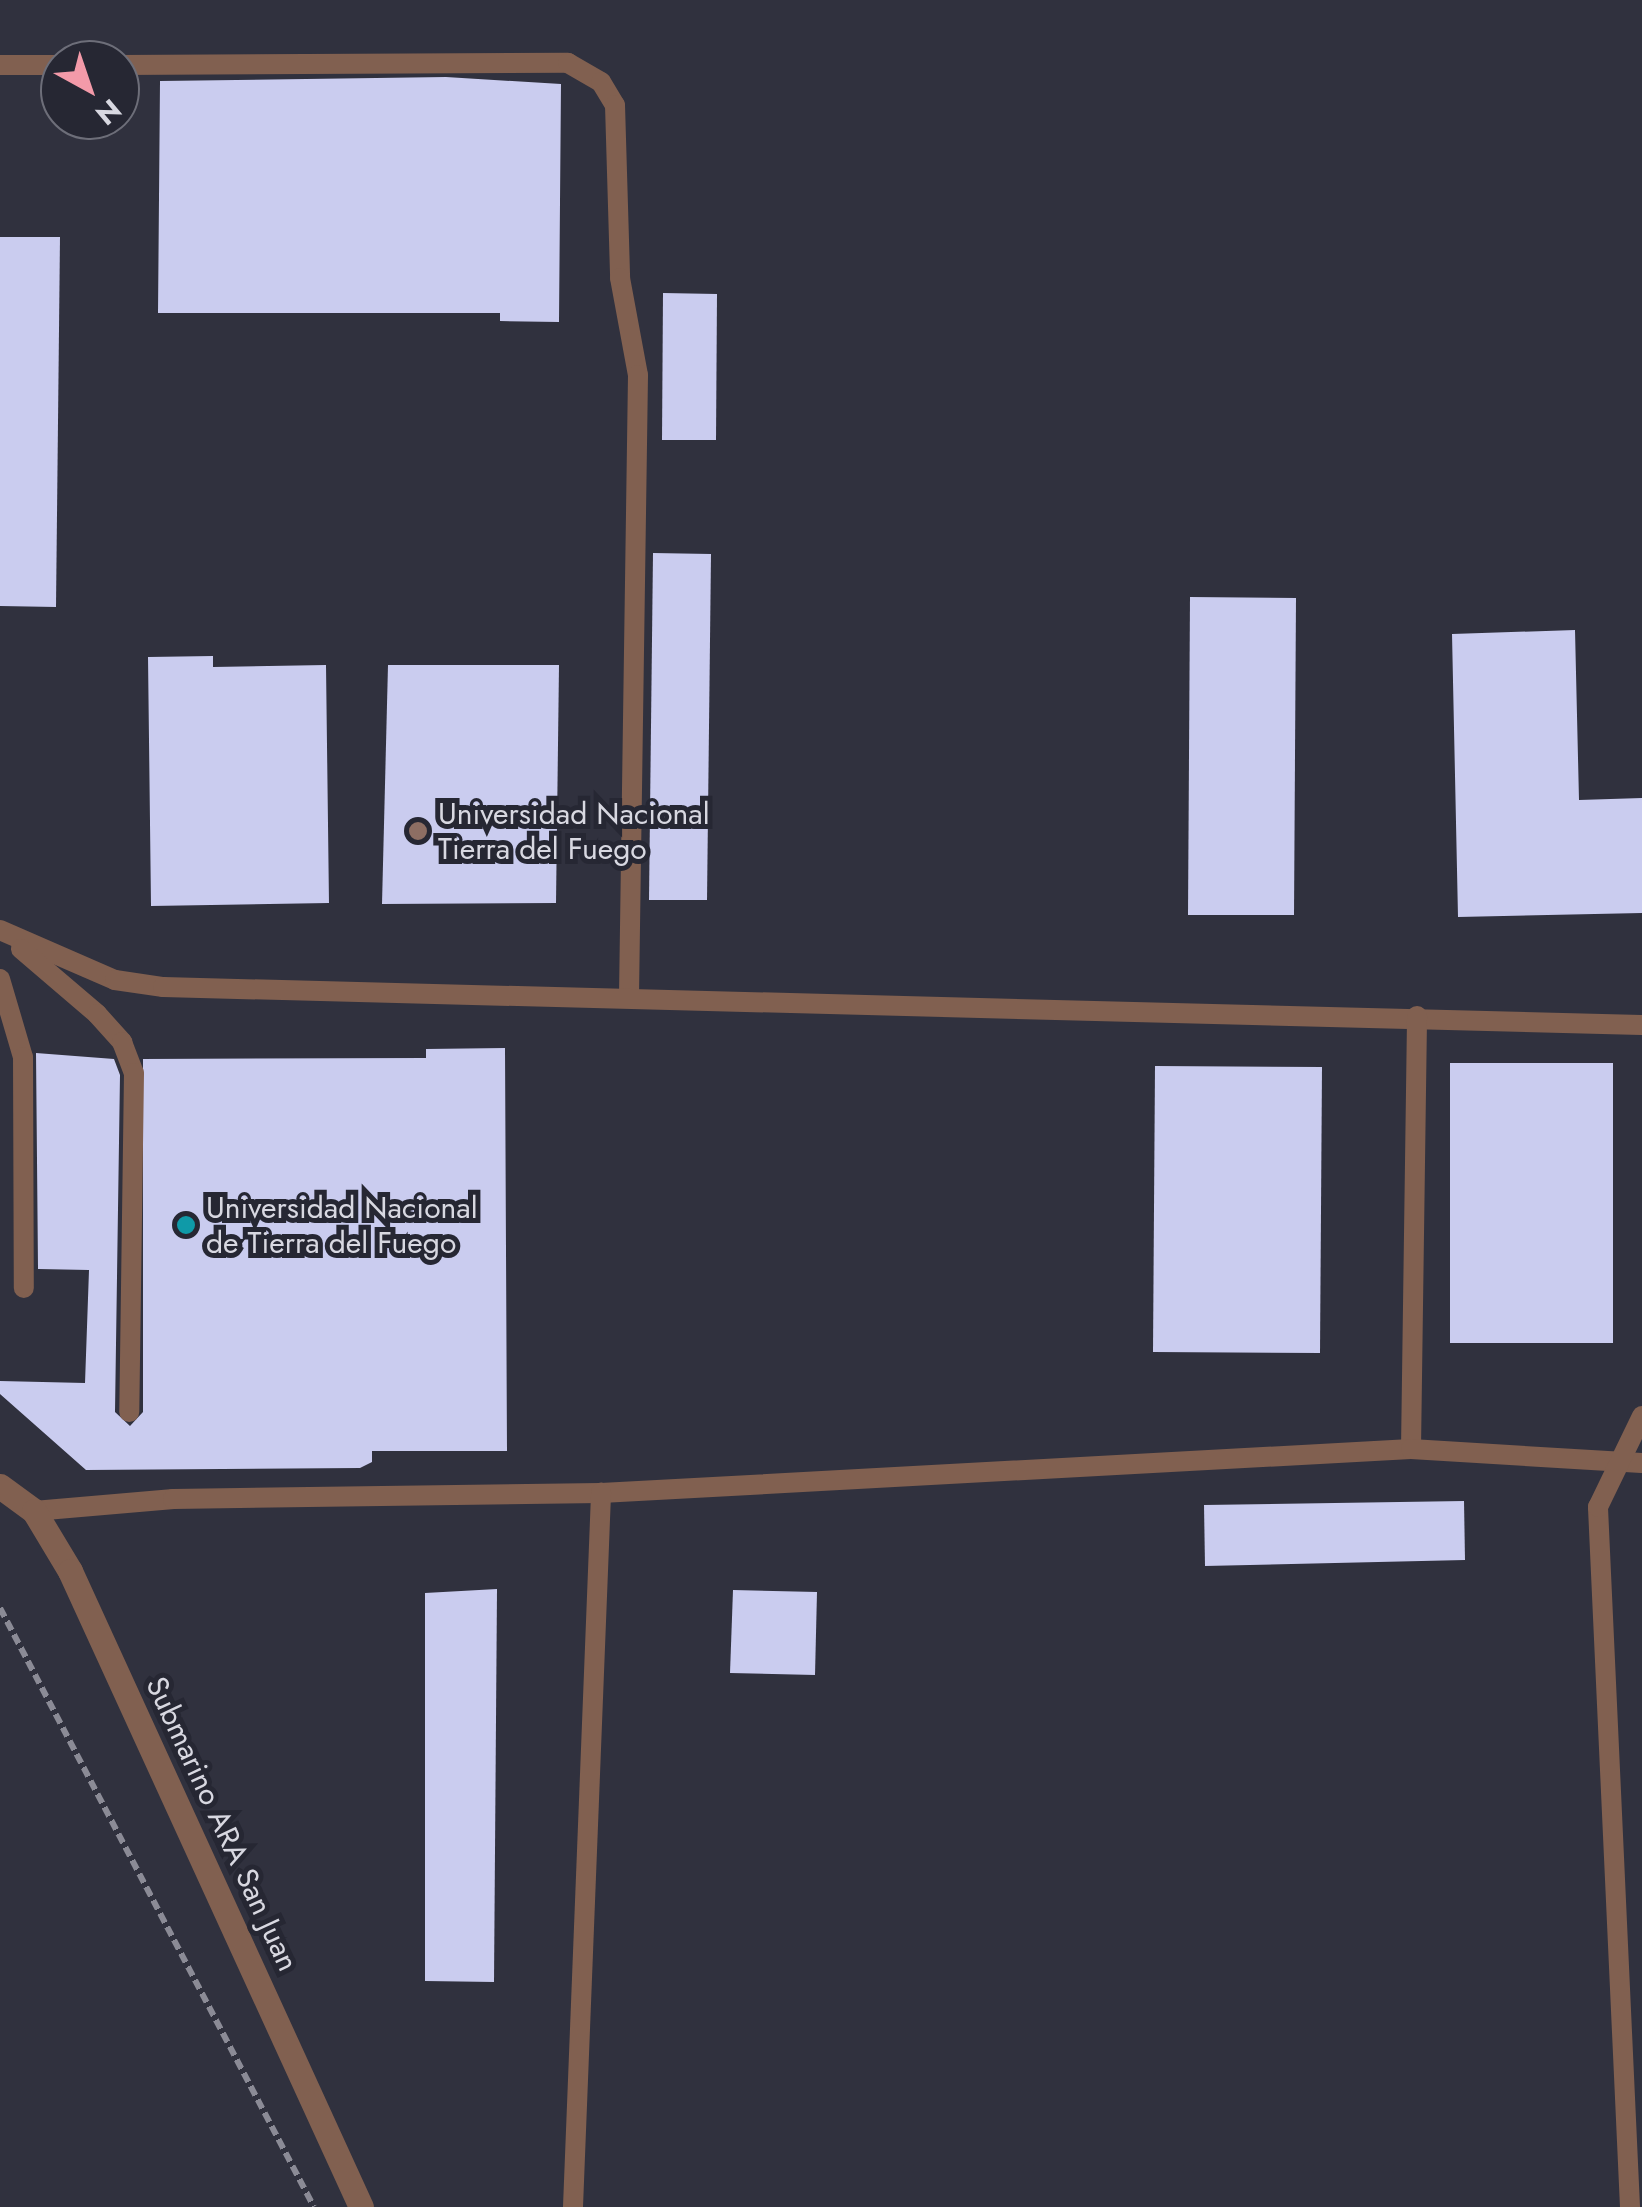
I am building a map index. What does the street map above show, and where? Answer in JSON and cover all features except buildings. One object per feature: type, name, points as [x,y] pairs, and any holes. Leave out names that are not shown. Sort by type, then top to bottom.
[{"type":"street","name":"Submarino ARA San Juan","points":[[0,1486],[34,1511],[70,1570],[361,2207]]},
{"type":"lane","points":[[140,65],[568,62],[601,82],[615,105],[620,278],[638,375],[629,998]]},
{"type":"lane","points":[[0,65],[40,65]]},
{"type":"lane","points":[[4,934],[115,980],[162,988],[1417,1016],[1642,1025]]},
{"type":"lane","points":[[4,934],[110,1028],[134,1073],[129,1412]]},
{"type":"lane","points":[[0,979],[23,1058],[24,1288]]},
{"type":"lane","points":[[1411,1448],[1417,1016]]},
{"type":"lane","points":[[1630,2207],[1598,1507],[1642,1416]]},
{"type":"lane","points":[[34,1511],[173,1499],[601,1493],[1411,1448],[1642,1462]]},
{"type":"lane","points":[[573,2207],[601,1493]]},
{"type":"path","points":[[0,1608],[314,2207]]},
{"type":"place","name":"Universidad Nacional Tierra del Fuego","points":[[418,831]]},
{"type":"place","name":"Universidad Nacional de Tierra del Fuego","points":[[186,1225]]}]
